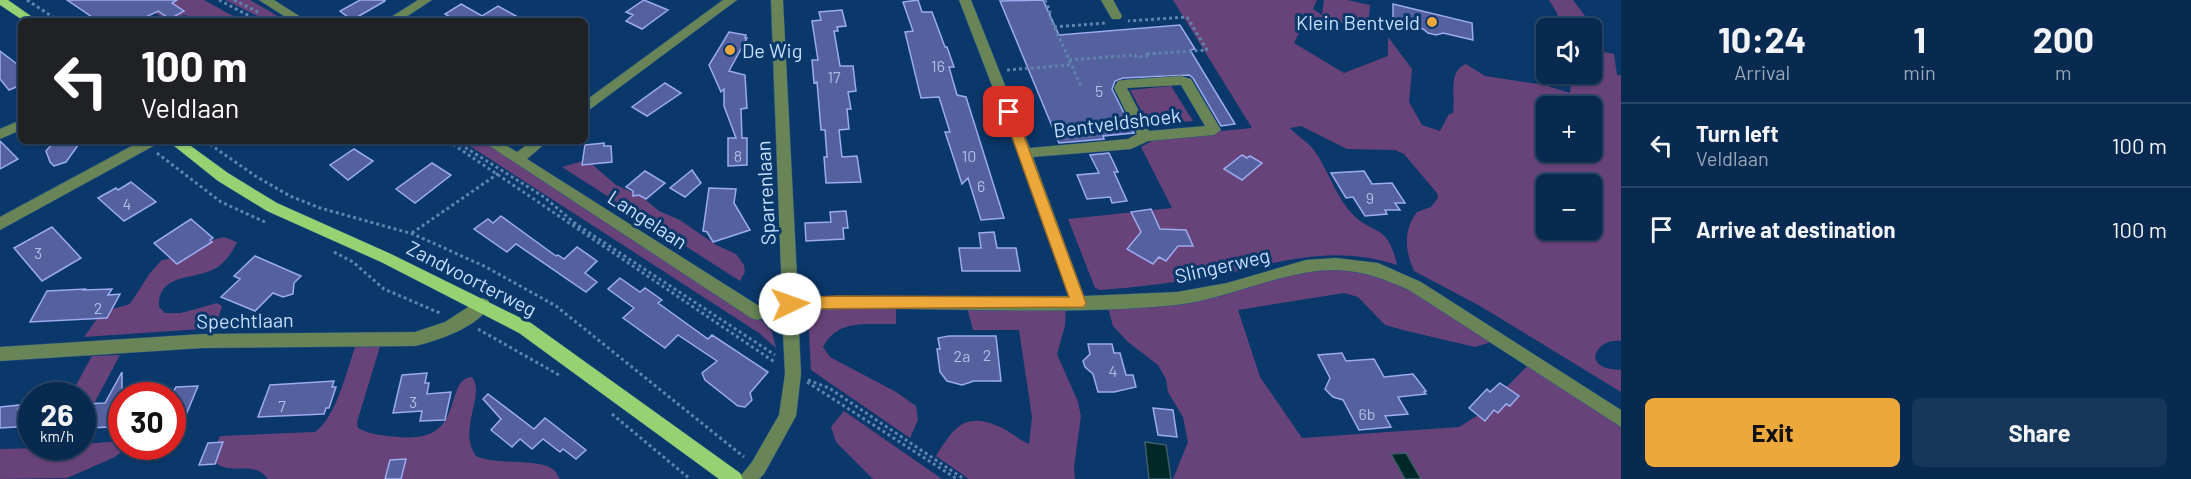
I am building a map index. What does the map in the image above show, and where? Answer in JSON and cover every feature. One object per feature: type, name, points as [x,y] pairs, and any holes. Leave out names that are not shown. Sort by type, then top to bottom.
[{"type":"main road","points":[[0,0],[27,18]]},
{"type":"main road","name":"Zandvoorterweg","points":[[180,144],[223,177],[273,207],[525,327],[734,479]]},
{"type":"street","points":[[265,0],[296,18]]},
{"type":"street","points":[[396,18],[426,0]]},
{"type":"street","points":[[588,106],[731,0]]},
{"type":"street","name":"Sparrenlaan","points":[[752,474],[788,416],[794,374],[777,0]]},
{"type":"street","points":[[965,0],[1079,303]]},
{"type":"street","points":[[1107,0],[1115,20]]},
{"type":"street","name":"Bentveldshoek","points":[[1024,153],[1131,144],[1145,136],[1214,130],[1186,82],[1181,80],[1123,84],[1120,88],[1145,136]]},
{"type":"street","points":[[0,134],[18,127]]},
{"type":"street","points":[[0,224],[147,144]]},
{"type":"street","name":"Langelaan","points":[[494,144],[757,314],[790,304]]},
{"type":"street","points":[[517,159],[537,144]]},
{"type":"street","name":"Slingerweg","points":[[790,304],[838,302],[1079,303],[1177,298],[1227,289],[1306,266],[1336,264],[1378,269],[1415,286],[1621,419]]},
{"type":"street","name":"Spechtlaan","points":[[0,354],[202,341],[415,339],[441,333],[462,322],[482,305]]},
{"type":"path","points":[[27,0],[54,18]]},
{"type":"path","points":[[219,0],[254,18]]},
{"type":"path","points":[[234,0],[268,17]]},
{"type":"path","points":[[1045,0],[1054,27],[1081,86]]},
{"type":"path","points":[[1054,27],[1115,20],[1187,17],[1206,50],[1147,54],[1149,56],[1069,60]]},
{"type":"path","points":[[993,71],[1071,65]]},
{"type":"path","points":[[150,144],[221,202],[268,223]]},
{"type":"path","points":[[209,144],[291,196],[412,233],[498,272],[556,306],[752,474]]},
{"type":"path","points":[[453,144],[544,197],[576,224],[780,359],[794,374],[829,388],[964,479]]},
{"type":"path","points":[[459,144],[686,306],[844,404],[957,479]]},
{"type":"path","points":[[412,233],[517,159]]},
{"type":"path","points":[[326,249],[353,262],[384,289],[493,337],[568,381]]},
{"type":"path","points":[[604,407],[690,479]]},
{"type":"shaded area","points":[[175,0],[204,0],[237,18],[198,18],[184,15],[164,18],[153,12]]},
{"type":"shaded area","points":[[225,0],[250,0],[281,18],[261,18]]},
{"type":"shaded area","points":[[1173,0],[1317,0],[1313,9],[1322,15],[1324,0],[1347,0],[1370,5],[1368,29],[1330,20],[1301,29],[1294,43],[1344,73],[1388,56],[1388,37],[1412,69],[1409,102],[1422,125],[1440,131],[1449,114],[1453,113],[1454,78],[1460,67],[1466,64],[1485,76],[1544,85],[1570,93],[1571,84],[1602,84],[1602,38],[1604,52],[1614,54],[1617,75],[1621,75],[1621,341],[1605,344],[1595,357],[1602,366],[1621,370],[1621,392],[1480,306],[1414,271],[1407,248],[1409,226],[1417,212],[1431,207],[1438,198],[1437,193],[1404,154],[1395,150],[1347,149],[1301,126],[1290,128],[1316,153],[1348,209],[1356,218],[1383,235],[1388,241],[1397,265],[1350,256],[1307,257],[1174,282],[1100,290],[1095,288],[1068,219],[1172,208],[1141,147],[1159,137],[1252,128]]},
{"type":"shaded area","points":[[1549,0],[1573,0],[1587,18],[1558,18]]},
{"type":"shaded area","points":[[1171,86],[1193,121],[1149,125],[1130,90]]},
{"type":"shaded area","points":[[467,144],[486,144],[503,154],[762,321],[772,332],[776,348],[759,333]]},
{"type":"shaded area","points":[[587,160],[616,185],[641,196],[659,211],[680,220],[716,245],[736,254],[744,265],[745,272],[740,281],[562,167]]},
{"type":"shaded area","points":[[224,237],[237,242],[226,260],[207,272],[171,283],[164,288],[160,296],[159,307],[165,313],[181,313],[217,303],[222,306],[215,328],[84,337],[102,312],[130,304],[150,273],[162,260],[189,255],[212,240]]},
{"type":"shaded area","points":[[1321,267],[1373,270],[1505,338],[1475,347],[1385,325],[1358,297],[1344,293],[1238,310],[1260,377],[1302,438],[1459,427],[1480,414],[1536,357],[1621,411],[1621,479],[1173,479],[1188,442],[1183,417],[1168,392],[1166,379],[1158,365],[1128,342],[1113,326],[1107,304]]},
{"type":"shaded area","points":[[1066,306],[1065,326],[1057,354],[1078,402],[1081,416],[1074,467],[1075,479],[969,479],[936,456],[955,430],[969,422],[977,421],[1000,427],[1029,444],[1032,417],[1019,330],[973,330],[967,308]]},
{"type":"shaded area","points":[[812,307],[896,308],[896,324],[864,324],[845,327],[829,338],[823,347],[830,357],[896,392],[916,406],[918,420],[910,438],[811,370],[808,315]]},
{"type":"shaded area","points":[[382,340],[357,422],[358,428],[373,434],[399,437],[421,437],[435,431],[445,422],[463,380],[472,377],[476,393],[469,435],[476,456],[495,461],[540,464],[555,471],[560,479],[268,479],[255,470],[226,468],[211,459],[220,436],[315,432],[323,425],[336,403],[357,341]]},
{"type":"shaded area","points":[[120,355],[96,400],[96,382],[78,382],[92,356]]},
{"type":"shaded area","points":[[844,411],[942,479],[873,479],[836,442],[831,427]]},
{"type":"shaded area","points":[[108,442],[108,460],[67,478],[0,479],[0,449],[18,449],[18,460],[96,460],[96,443]]},
{"type":"shaded area","points":[[1145,442],[1166,445],[1171,479],[1149,479]]},
{"type":"shaded area","points":[[1406,453],[1421,479],[1405,479],[1391,454]]},
{"type":"building","points":[[67,0],[177,0],[172,3],[184,11],[172,18],[158,11],[144,18],[94,18]]},
{"type":"building","points":[[360,0],[385,0],[355,18],[349,18],[340,11]]},
{"type":"building","points":[[644,0],[668,10],[642,29],[626,21],[633,15],[626,12]]},
{"type":"building","points":[[918,0],[922,12],[932,12],[945,47],[947,47],[954,67],[949,67],[957,95],[966,97],[1004,218],[981,220],[968,178],[962,184],[945,132],[950,132],[939,97],[921,98],[905,32],[913,31],[903,2]]},
{"type":"building","points":[[1043,0],[1059,35],[1180,25],[1195,49],[1190,50],[1235,124],[1221,126],[1189,75],[1123,78],[1115,81],[1112,89],[1134,133],[1103,136],[1104,139],[1059,143],[1000,1]]},
{"type":"building","points":[[461,4],[482,16],[498,6],[520,18],[451,18],[445,14]]},
{"type":"building","name":"Klein Bentveld","points":[[1393,4],[1472,23],[1473,40],[1443,33],[1436,35],[1393,21]]},
{"type":"building","points":[[842,10],[846,26],[837,27],[838,31],[834,31],[840,66],[853,66],[856,91],[848,92],[851,109],[847,109],[849,129],[839,130],[842,157],[857,156],[861,182],[826,183],[825,130],[821,130],[817,82],[814,83],[812,60],[818,60],[812,21],[821,20],[819,12]]},
{"type":"building","points":[[729,32],[746,35],[745,38],[747,38],[729,71],[745,75],[747,108],[741,109],[742,138],[747,138],[747,165],[728,166],[728,138],[736,138],[724,106],[724,89],[721,92],[709,65]]},
{"type":"building","points":[[0,51],[18,65],[18,86],[9,90],[0,79]]},
{"type":"building","points":[[665,83],[681,93],[647,116],[632,107]]},
{"type":"building","points":[[0,141],[18,159],[0,169]]},
{"type":"building","points":[[604,143],[604,146],[611,146],[612,162],[582,165],[585,145]]},
{"type":"building","points":[[52,144],[79,144],[66,162],[54,166],[46,151]]},
{"type":"building","points":[[354,149],[373,161],[348,180],[330,165]]},
{"type":"building","points":[[1109,153],[1118,172],[1114,172],[1127,201],[1112,203],[1110,197],[1087,199],[1077,175],[1099,173],[1090,155]]},
{"type":"building","points":[[1242,155],[1247,158],[1250,156],[1262,163],[1242,180],[1224,169]]},
{"type":"building","points":[[432,163],[451,175],[415,203],[396,189]]},
{"type":"building","points":[[692,170],[701,183],[685,197],[670,188]]},
{"type":"building","points":[[645,171],[665,183],[646,199],[639,195],[633,196],[633,191],[626,187]]},
{"type":"building","points":[[1364,171],[1372,184],[1392,183],[1405,203],[1395,203],[1400,210],[1385,210],[1387,214],[1365,216],[1353,197],[1346,198],[1331,173]]},
{"type":"building","points":[[131,182],[156,202],[124,221],[98,198]]},
{"type":"building","points":[[709,188],[736,189],[734,203],[750,230],[713,242],[707,232],[703,231]]},
{"type":"building","points":[[1151,209],[1160,229],[1186,230],[1193,246],[1178,246],[1166,261],[1159,257],[1153,264],[1127,249],[1141,232],[1131,212]]},
{"type":"building","points":[[846,211],[848,228],[843,228],[844,239],[806,241],[805,223],[831,222],[830,212]]},
{"type":"building","points":[[501,216],[556,256],[564,259],[577,247],[597,261],[585,273],[597,282],[586,292],[516,244],[507,252],[474,229],[488,219],[493,223]]},
{"type":"building","points":[[191,219],[213,238],[210,240],[212,242],[177,264],[154,243]]},
{"type":"building","points":[[52,227],[81,258],[42,281],[14,248]]},
{"type":"building","points":[[994,232],[997,248],[1016,248],[1020,271],[962,271],[959,248],[981,248],[979,233]]},
{"type":"building","points":[[255,256],[301,276],[294,283],[293,294],[283,297],[273,293],[255,311],[221,297],[240,279],[234,276]]},
{"type":"building","points":[[620,278],[640,292],[645,288],[662,300],[658,303],[708,339],[712,335],[768,372],[750,393],[752,400],[745,407],[738,406],[705,380],[702,373],[717,361],[678,335],[665,348],[623,318],[634,308],[608,289]]},
{"type":"building","points":[[112,289],[108,295],[120,294],[107,318],[30,322],[47,291]]},
{"type":"building","points":[[996,336],[1001,381],[974,381],[962,385],[947,381],[940,372],[937,349],[940,349],[938,338]]},
{"type":"building","points":[[1088,344],[1112,344],[1114,353],[1120,353],[1126,375],[1133,375],[1136,387],[1114,392],[1098,392],[1093,374],[1085,367],[1083,361],[1090,354]]},
{"type":"building","points":[[1342,353],[1346,361],[1374,359],[1384,377],[1413,374],[1426,394],[1398,397],[1408,414],[1385,416],[1391,427],[1359,430],[1343,400],[1333,397],[1325,389],[1330,378],[1318,355]]},
{"type":"building","points":[[122,372],[122,382],[117,382]]},
{"type":"building","points":[[427,373],[425,383],[429,383],[427,394],[451,392],[445,420],[420,421],[422,411],[393,413],[402,375]]},
{"type":"building","points":[[334,381],[332,387],[336,387],[329,408],[326,408],[324,414],[258,417],[270,385]]},
{"type":"building","points":[[1500,383],[1519,396],[1510,406],[1506,404],[1498,413],[1494,410],[1485,421],[1469,408],[1487,389],[1490,392]]},
{"type":"building","points":[[198,386],[186,415],[186,387]]},
{"type":"building","points":[[488,394],[534,429],[545,418],[586,450],[576,459],[563,449],[560,452],[543,439],[532,449],[520,439],[512,447],[491,430],[501,419],[483,399]]},
{"type":"building","points":[[108,398],[108,427],[96,428],[96,403],[105,403]]},
{"type":"building","points":[[18,405],[18,427],[0,428],[0,407]]},
{"type":"building","points":[[1153,408],[1173,410],[1177,437],[1158,435]]},
{"type":"building","points":[[223,442],[215,464],[199,465],[208,443]]},
{"type":"building","points":[[406,459],[401,479],[385,479],[390,460]]},
{"type":"place","name":"Klein Bentveld","points":[[1432,22]]},
{"type":"place","name":"De Wig","points":[[730,50]]},
{"type":"route","points":[[790,304],[838,302],[1079,303],[1009,112]]}]
